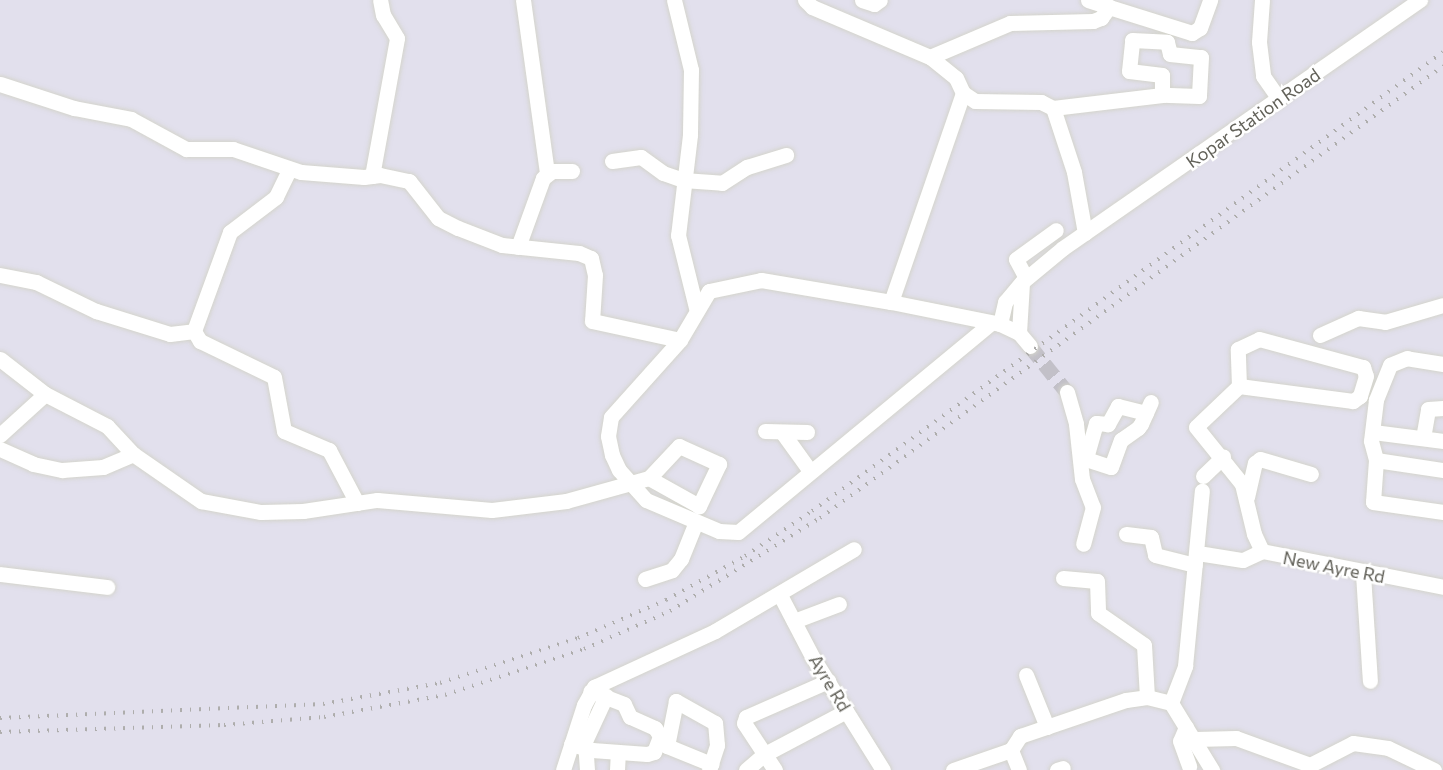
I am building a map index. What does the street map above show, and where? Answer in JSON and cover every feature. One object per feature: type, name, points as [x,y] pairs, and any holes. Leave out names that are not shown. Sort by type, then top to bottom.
[{"type":"street","points":[[372,176],[397,38],[383,15],[380,0]]},
{"type":"street","points":[[518,247],[526,217],[547,173],[523,0]]},
{"type":"street","points":[[674,0],[691,70],[690,135],[678,235],[696,308]]},
{"type":"street","points":[[862,0],[874,4],[880,0]]},
{"type":"street","points":[[1088,0],[1192,33],[1200,28],[1210,0]]},
{"type":"street","points":[[1262,0],[1259,42],[1263,76],[1279,99]]},
{"type":"street","name":"Kopar Station Road","points":[[996,323],[1005,302],[1024,280],[1085,233],[1420,0]]},
{"type":"street","points":[[811,2],[930,57],[956,78],[963,93],[986,103],[1041,102],[1053,108],[1142,96],[1199,96],[1201,57],[1170,54],[1167,42],[1132,40],[1129,71],[1154,74],[1163,78],[1162,95]]},
{"type":"street","points":[[930,57],[1010,23],[1093,21],[1109,7]]},
{"type":"street","points":[[1142,96],[1143,85],[1154,74]]},
{"type":"street","points":[[0,84],[74,108],[130,119],[186,149],[233,149],[289,170],[409,181],[438,218],[502,245],[579,253],[591,258],[595,275],[592,321],[680,340]]},
{"type":"street","points":[[891,302],[963,93]]},
{"type":"street","points":[[1053,108],[1074,172],[1085,233]]},
{"type":"street","points":[[612,161],[641,157],[663,173],[683,180],[727,182],[747,167],[786,155]]},
{"type":"street","points":[[194,331],[230,232],[276,197],[289,170]]},
{"type":"street","points":[[547,173],[572,171]]},
{"type":"street","points":[[1019,333],[1024,280],[1016,259],[1056,230]]},
{"type":"street","points":[[0,275],[36,282],[96,311],[170,334],[194,331]]},
{"type":"street","points":[[996,323],[810,471],[738,532],[728,534],[646,500],[631,484],[612,455],[608,436],[611,417],[680,340],[696,308],[709,291],[761,280],[891,302],[996,323],[1019,333],[1030,346]]},
{"type":"street","points":[[1320,335],[1358,318],[1385,322],[1443,305]]},
{"type":"street","points":[[194,331],[200,340],[274,377],[284,431],[329,450],[357,503]]},
{"type":"street","points":[[1259,339],[1352,363],[1366,372],[1356,401],[1239,386],[1238,350],[1259,339]]},
{"type":"street","points":[[1443,364],[1407,358],[1390,365],[1378,393],[1373,432],[1376,460],[1373,502],[1443,512]]},
{"type":"street","points":[[0,360],[45,394],[107,426],[134,454],[201,501],[261,512],[377,500],[492,510],[566,501],[650,478],[679,446],[718,464],[699,506],[650,478]]},
{"type":"street","name":"New Ayre Rd","points":[[1239,386],[1196,427],[1223,457],[1247,497],[1254,534],[1263,551],[1363,574],[1443,587]]},
{"type":"street","points":[[1067,392],[1076,424],[1082,479],[1093,507],[1083,544]]},
{"type":"street","points":[[0,435],[45,394]]},
{"type":"street","points":[[1118,406],[1148,408],[1138,428],[1121,440],[1111,467],[1086,459],[1094,426],[1110,423],[1118,406]]},
{"type":"street","points":[[1424,438],[1428,409],[1443,408]]},
{"type":"street","points":[[765,431],[807,432]]},
{"type":"street","points":[[782,432],[810,471]]},
{"type":"street","points":[[1373,432],[1443,441]]},
{"type":"street","points":[[0,449],[33,464],[62,470],[103,467],[134,454]]},
{"type":"street","points":[[1171,703],[1185,666],[1200,560],[1203,484],[1223,457]]},
{"type":"street","points":[[1247,497],[1255,463],[1260,459],[1311,474]]},
{"type":"street","points":[[1376,460],[1443,470]]},
{"type":"street","points":[[645,579],[672,570],[681,559],[696,522]]},
{"type":"street","points":[[1126,534],[1151,537],[1155,555],[1200,560],[1243,560],[1263,551]]},
{"type":"street","points":[[563,770],[590,691],[780,595],[854,549]]},
{"type":"street","points":[[0,574],[107,586]]},
{"type":"street","points":[[1363,574],[1370,681]]},
{"type":"street","points":[[1063,578],[1097,581],[1098,613],[1144,645],[1147,697]]},
{"type":"street","name":"Ayre Rd","points":[[780,595],[828,681],[883,770]]},
{"type":"street","points":[[794,621],[839,604]]},
{"type":"street","points":[[1026,675],[1047,727]]},
{"type":"street","points":[[775,770],[744,723],[746,717],[828,681]]},
{"type":"street","points":[[571,744],[588,749],[652,753],[660,736],[656,728],[630,717],[624,704],[590,691]]},
{"type":"street","points":[[587,770],[588,749],[585,741],[606,696]]},
{"type":"street","points":[[953,770],[1011,750],[1020,736],[1147,697],[1171,703],[1212,770]]},
{"type":"street","points":[[746,770],[763,755],[846,711]]},
{"type":"street","points":[[1189,766],[1180,741],[1191,733],[1236,738],[1310,765],[1353,743],[1388,748],[1434,770]]},
{"type":"street","points":[[1011,750],[1019,770]]},
{"type":"street","points":[[617,770],[618,752]]},
{"type":"tunnel","points":[[1030,346],[1067,392]]},
{"type":"railway","points":[[0,718],[323,704],[440,683],[578,638],[666,600],[745,556],[812,511],[1443,52]]},
{"type":"railway","points":[[0,732],[224,725],[324,717],[445,695],[584,649],[670,611],[820,518],[1443,66]]}]
